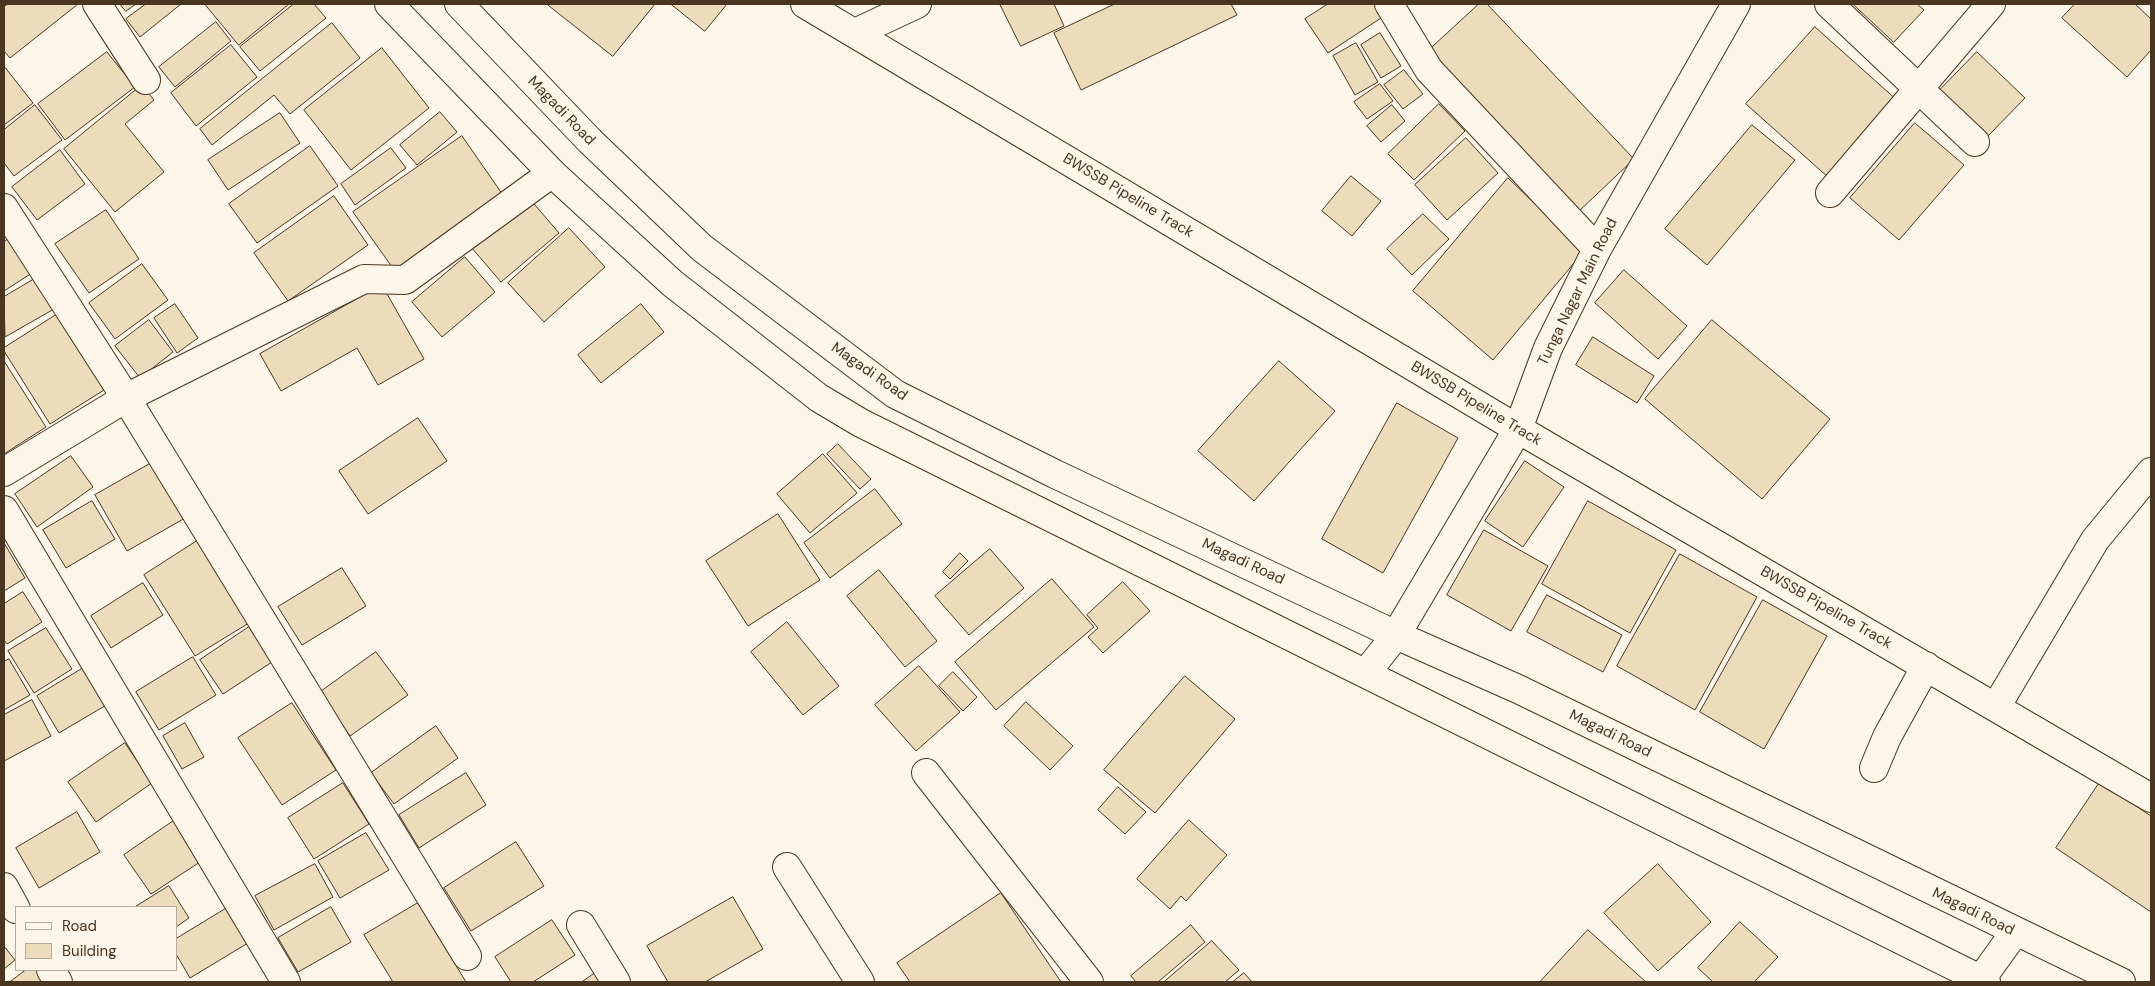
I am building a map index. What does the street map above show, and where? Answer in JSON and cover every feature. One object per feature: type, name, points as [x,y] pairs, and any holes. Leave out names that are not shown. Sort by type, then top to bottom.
[{"type":"street","points":[[97,4],[146,80]]},
{"type":"street","points":[[389,4],[552,173],[672,283],[819,398],[862,423],[1982,981],[2015,932]]},
{"type":"street","name":"Magadi Road","points":[[459,4],[590,141],[702,248],[895,394],[1055,474],[1396,635],[1518,689],[2121,982]]},
{"type":"street","name":"BWSSB Pipeline Track","points":[[805,4],[1518,429],[2151,798]]},
{"type":"street","points":[[855,33],[917,4]]},
{"type":"street","points":[[1389,4],[1430,70],[1597,249]]},
{"type":"street","name":"Tunga Nagar Main Road","points":[[1366,673],[1396,635],[1518,429],[1548,348],[1597,249],[1736,4]]},
{"type":"street","points":[[1829,4],[1976,142]]},
{"type":"street","points":[[1830,193],[1991,4]]},
{"type":"street","points":[[4,472],[126,398],[364,278],[405,280],[552,173]]},
{"type":"street","points":[[4,208],[126,398],[466,956]]},
{"type":"street","points":[[1996,707],[2095,540],[2151,472]]},
{"type":"street","points":[[4,510],[286,982]]},
{"type":"street","points":[[1874,768],[1887,738],[1926,666]]},
{"type":"street","points":[[926,773],[1089,982]]},
{"type":"street","points":[[787,867],[860,982]]},
{"type":"street","points":[[4,887],[15,907]]},
{"type":"street","points":[[581,926],[616,982]]},
{"type":"street","points":[[52,971],[58,982]]},
{"type":"building","points":[[8,4],[78,4],[10,58],[4,51],[4,7]]},
{"type":"building","points":[[120,4],[136,4],[126,11]]},
{"type":"building","points":[[146,4],[181,4],[140,37],[126,19]]},
{"type":"building","points":[[205,4],[289,4],[239,45]]},
{"type":"building","points":[[294,4],[314,4],[326,18],[260,71],[240,47]]},
{"type":"building","points":[[547,4],[655,4],[613,56]]},
{"type":"building","points":[[671,4],[727,4],[705,31]]},
{"type":"building","points":[[1000,4],[1054,4],[1064,26],[1021,46]]},
{"type":"building","points":[[1115,4],[1231,4],[1237,15],[1081,90],[1054,33]]},
{"type":"building","points":[[1328,4],[1376,4],[1384,16],[1328,53],[1305,19]]},
{"type":"building","points":[[1479,4],[1487,4],[1634,159],[1577,213],[1426,53]]},
{"type":"building","points":[[1853,4],[1917,4],[1924,10],[1894,42]]},
{"type":"building","points":[[2075,4],[2135,4],[2151,19],[2151,50],[2127,77],[2062,18]]},
{"type":"building","points":[[216,22],[231,41],[175,87],[159,67]]},
{"type":"building","points":[[332,23],[360,58],[290,114],[274,95],[212,145],[200,129]]},
{"type":"building","points":[[1815,27],[1898,101],[1829,178],[1746,104]]},
{"type":"building","points":[[1380,33],[1401,66],[1381,78],[1361,45]]},
{"type":"building","points":[[1356,43],[1378,82],[1355,95],[1333,56]]},
{"type":"building","points":[[231,45],[257,77],[196,126],[171,93]]},
{"type":"building","points":[[382,48],[429,108],[351,170],[304,110]]},
{"type":"building","points":[[107,52],[135,87],[65,140],[38,104]]},
{"type":"building","points":[[1977,52],[2025,98],[1988,136],[1940,90]]},
{"type":"building","points":[[4,66],[33,103],[4,125]]},
{"type":"building","points":[[1404,70],[1423,94],[1403,109],[1384,85]]},
{"type":"building","points":[[1380,84],[1393,101],[1367,119],[1354,102]]},
{"type":"building","points":[[142,85],[154,100],[125,124],[164,172],[115,212],[64,149]]},
{"type":"building","points":[[1439,104],[1465,131],[1414,180],[1388,154]]},
{"type":"building","points":[[35,105],[62,140],[14,176],[4,163],[4,130]]},
{"type":"building","points":[[1392,105],[1405,121],[1381,142],[1367,126]]},
{"type":"building","points":[[440,112],[457,132],[417,165],[400,145]]},
{"type":"building","points":[[280,113],[300,143],[228,190],[208,160]]},
{"type":"building","points":[[1915,123],[1964,165],[1899,240],[1850,198]]},
{"type":"building","points":[[1752,125],[1795,160],[1707,265],[1665,229]]},
{"type":"building","points":[[462,136],[505,198],[397,274],[353,212]]},
{"type":"building","points":[[1466,138],[1498,173],[1447,220],[1415,185]]},
{"type":"building","points":[[310,146],[338,186],[257,243],[229,204]]},
{"type":"building","points":[[391,148],[406,168],[355,205],[341,184]]},
{"type":"building","points":[[60,150],[85,184],[37,220],[12,187]]},
{"type":"building","points":[[1351,176],[1381,201],[1352,236],[1322,211]]},
{"type":"building","points":[[1508,178],[1584,251],[1493,360],[1413,291]]},
{"type":"building","points":[[334,196],[368,245],[288,301],[254,253]]},
{"type":"building","points":[[529,198],[559,233],[501,282],[471,247]]},
{"type":"building","points":[[106,210],[139,259],[89,293],[55,244]]},
{"type":"building","points":[[1423,214],[1449,239],[1412,275],[1387,249]]},
{"type":"building","points":[[569,228],[605,267],[544,322],[508,283]]},
{"type":"building","points":[[13,236],[35,271],[4,291],[4,242]]},
{"type":"building","points":[[465,257],[495,292],[442,337],[412,302]]},
{"type":"building","points":[[142,264],[168,300],[115,339],[89,303]]},
{"type":"building","points":[[1624,270],[1687,326],[1658,359],[1595,303]]},
{"type":"building","points":[[36,278],[54,309],[5,337],[4,297]]},
{"type":"building","points":[[382,285],[424,359],[378,385],[357,348],[281,391],[260,354]]},
{"type":"building","points":[[175,304],[198,338],[177,353],[154,318]]},
{"type":"building","points":[[641,304],[664,332],[601,383],[578,355]]},
{"type":"building","points":[[56,315],[104,390],[50,424],[4,351],[4,348]]},
{"type":"building","points":[[149,320],[173,352],[140,378],[115,346]]},
{"type":"building","points":[[1712,320],[1830,419],[1762,499],[1645,399]]},
{"type":"building","points":[[1593,337],[1654,376],[1637,403],[1576,365]]},
{"type":"building","points":[[4,361],[46,427],[4,454]]},
{"type":"building","points":[[1279,361],[1335,411],[1254,501],[1198,451]]},
{"type":"building","points":[[1397,403],[1458,438],[1383,573],[1322,539]]},
{"type":"building","points":[[418,418],[447,461],[368,514],[339,471]]},
{"type":"building","points":[[838,444],[871,479],[860,489],[827,454]]},
{"type":"building","points":[[823,454],[857,493],[810,533],[777,494]]},
{"type":"building","points":[[71,456],[93,487],[37,527],[15,494]]},
{"type":"building","points":[[155,461],[187,517],[127,551],[95,495]]},
{"type":"building","points":[[1525,461],[1564,487],[1523,547],[1485,521]]},
{"type":"building","points":[[875,489],[902,524],[830,578],[804,543]]},
{"type":"building","points":[[92,501],[115,539],[66,568],[43,530]]},
{"type":"building","points":[[1588,501],[1676,550],[1630,633],[1542,584]]},
{"type":"building","points":[[778,514],[820,580],[748,626],[706,561]]},
{"type":"building","points":[[1484,530],[1548,566],[1511,631],[1447,595]]},
{"type":"building","points":[[197,541],[249,623],[195,656],[144,575]]},
{"type":"building","points":[[4,543],[25,578],[4,591]]},
{"type":"building","points":[[990,549],[1024,588],[969,635],[935,596]]},
{"type":"building","points":[[960,553],[968,561],[950,579],[943,572]]},
{"type":"building","points":[[1680,554],[1757,597],[1695,710],[1617,666]]},
{"type":"building","points":[[342,568],[366,606],[302,645],[278,607]]},
{"type":"building","points":[[879,570],[937,641],[905,667],[847,596]]},
{"type":"building","points":[[1052,579],[1094,627],[996,710],[955,662]]},
{"type":"building","points":[[1123,582],[1150,611],[1103,653],[1088,637],[1098,628],[1087,615]]},
{"type":"building","points":[[143,583],[163,615],[111,648],[91,616]]},
{"type":"building","points":[[23,592],[42,622],[7,644],[4,640],[4,604]]},
{"type":"building","points":[[1547,595],[1622,635],[1603,672],[1527,632]]},
{"type":"building","points":[[1763,600],[1827,636],[1764,749],[1700,712]]},
{"type":"building","points":[[787,622],[839,686],[803,715],[751,652]]},
{"type":"building","points":[[249,627],[272,662],[223,694],[200,660]]},
{"type":"building","points":[[46,628],[72,669],[34,693],[8,651]]},
{"type":"building","points":[[376,652],[408,695],[350,736],[319,693]]},
{"type":"building","points":[[193,657],[216,695],[159,730],[136,692]]},
{"type":"building","points":[[9,659],[30,695],[4,710],[4,662]]},
{"type":"building","points":[[919,666],[960,712],[916,751],[875,705]]},
{"type":"building","points":[[85,667],[108,704],[59,733],[37,696]]},
{"type":"building","points":[[953,672],[977,697],[963,711],[939,686]]},
{"type":"building","points":[[1185,676],[1235,719],[1155,813],[1104,770]]},
{"type":"building","points":[[32,700],[51,736],[4,761],[4,715]]},
{"type":"building","points":[[1026,702],[1073,746],[1050,770],[1004,726]]},
{"type":"building","points":[[292,703],[336,770],[282,805],[238,738]]},
{"type":"building","points":[[185,723],[204,757],[182,769],[163,736]]},
{"type":"building","points":[[436,726],[458,758],[394,804],[371,773]]},
{"type":"building","points":[[125,743],[152,783],[96,822],[68,782]]},
{"type":"building","points":[[466,773],[486,805],[419,848],[399,815]]},
{"type":"building","points":[[2100,782],[2151,816],[2151,912],[2056,848]]},
{"type":"building","points":[[343,783],[369,824],[314,859],[288,818]]},
{"type":"building","points":[[1118,787],[1146,812],[1125,834],[1098,810]]},
{"type":"building","points":[[77,812],[100,852],[39,888],[16,848]]},
{"type":"building","points":[[175,820],[203,860],[151,894],[124,855]]},
{"type":"building","points":[[1189,820],[1227,855],[1186,901],[1181,896],[1170,909],[1137,879]]},
{"type":"building","points":[[366,833],[389,870],[340,898],[318,861]]},
{"type":"building","points":[[516,842],[544,886],[471,931],[444,888]]},
{"type":"building","points":[[315,864],[333,897],[274,930],[255,896]]},
{"type":"building","points":[[1658,864],[1711,922],[1658,971],[1604,913]]},
{"type":"building","points":[[169,886],[189,918],[178,926],[178,906],[137,906]]},
{"type":"building","points":[[1001,893],[1061,982],[910,982],[897,963]]},
{"type":"building","points":[[733,897],[763,949],[705,982],[668,982],[647,946]]},
{"type":"building","points":[[418,903],[466,982],[393,982],[364,935]]},
{"type":"building","points":[[331,907],[351,942],[298,972],[278,938]]},
{"type":"building","points":[[227,908],[248,943],[190,978],[178,957],[178,938]]},
{"type":"building","points":[[552,920],[575,955],[533,982],[511,982],[495,957]]},
{"type":"building","points":[[1740,922],[1778,957],[1754,982],[1713,982],[1698,968]]},
{"type":"building","points":[[1191,925],[1205,942],[1158,982],[1136,982],[1131,976]]},
{"type":"building","points":[[1588,930],[1646,982],[1540,982]]},
{"type":"building","points":[[1212,941],[1239,970],[1225,982],[1164,982]]},
{"type":"building","points":[[4,946],[15,960],[4,969]]},
{"type":"building","points":[[25,971],[48,971],[55,982],[10,982]]},
{"type":"building","points":[[598,971],[606,982],[582,982]]},
{"type":"building","points":[[1244,973],[1252,982],[1233,982]]}]
